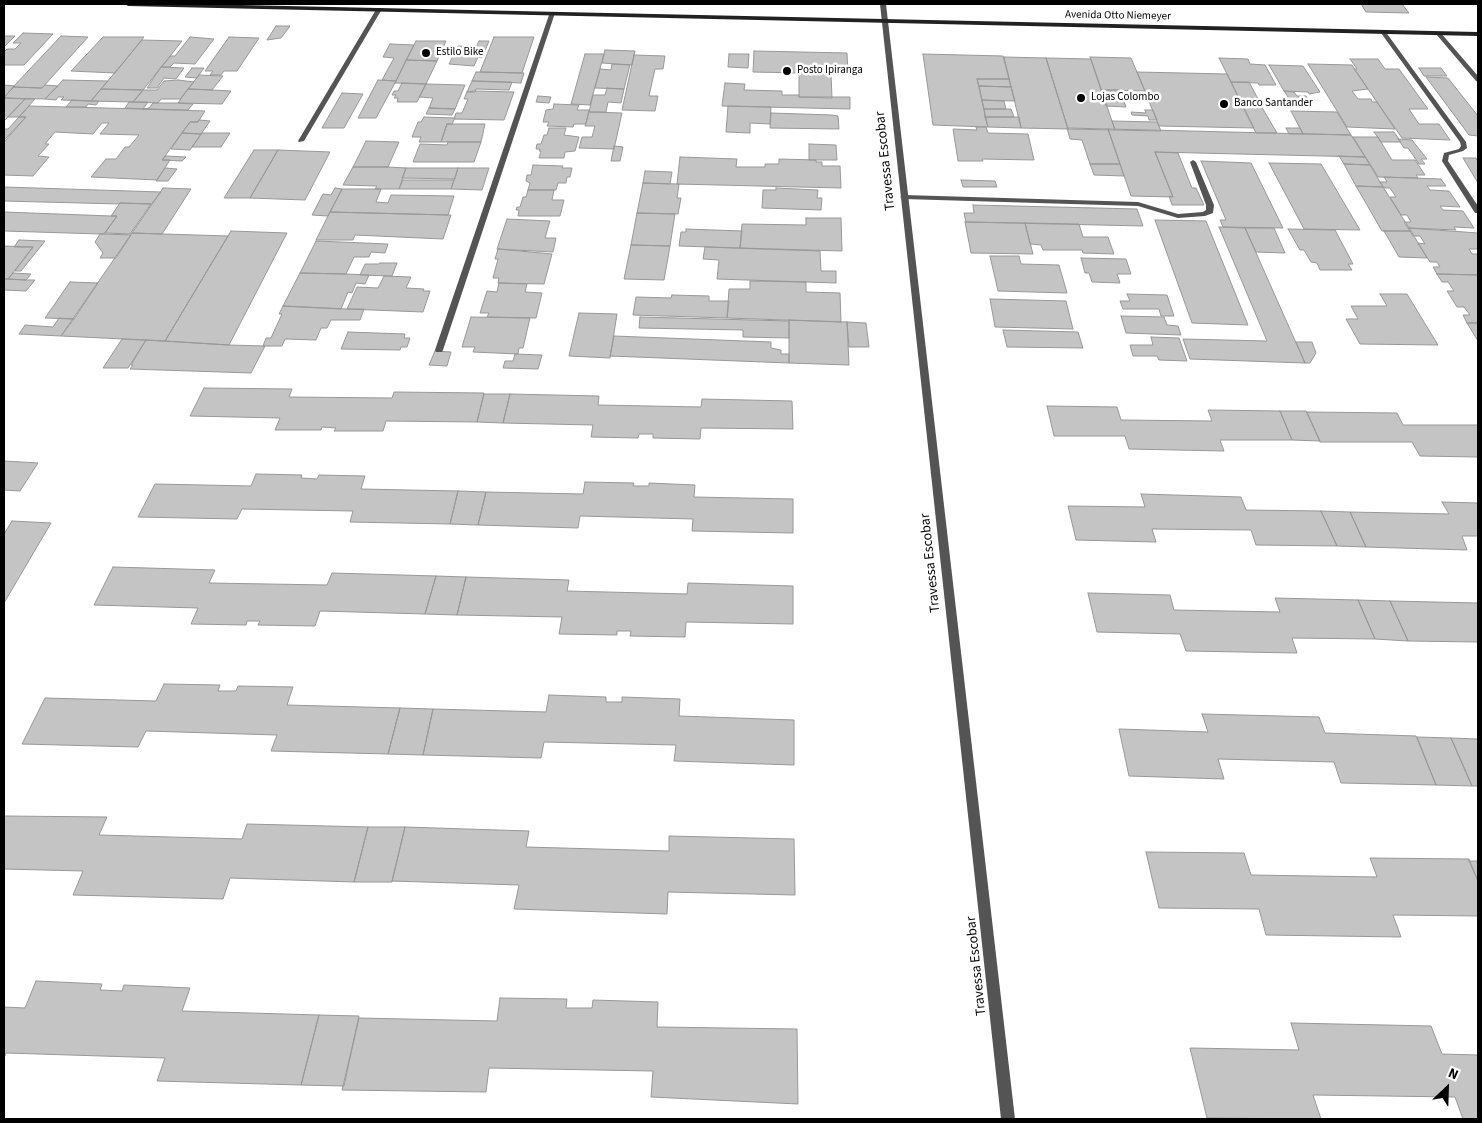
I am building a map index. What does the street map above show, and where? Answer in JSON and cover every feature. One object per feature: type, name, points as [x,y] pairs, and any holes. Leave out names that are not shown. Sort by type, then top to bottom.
[{"type":"main road","name":"Avenida Otto Niemeyer","points":[[128,4],[1478,34]]},
{"type":"street","name":"Travessa Escobar","points":[[883,4],[1008,1119]]},
{"type":"street","points":[[300,141],[379,10]]},
{"type":"street","points":[[439,350],[552,13]]},
{"type":"street","points":[[1383,32],[1463,142],[1465,147],[1446,154],[1446,161],[1478,211]]},
{"type":"street","points":[[1438,32],[1478,80]]},
{"type":"street","points":[[904,197],[1138,204],[1178,216],[1204,214],[1210,210],[1210,205],[1193,162]]},
{"type":"building","points":[[1361,4],[1402,4],[1409,13],[1366,12]]},
{"type":"building","points":[[276,26],[290,26],[281,38],[267,40]]},
{"type":"building","points":[[23,33],[53,34],[24,65],[4,65],[4,52],[7,49],[15,49],[21,43],[13,43]]},
{"type":"building","points":[[4,36],[15,36],[4,47]]},
{"type":"building","points":[[61,36],[88,37],[42,88],[13,87]]},
{"type":"building","points":[[103,37],[144,37],[115,73],[71,71]]},
{"type":"building","points":[[190,37],[214,39],[195,64],[174,63],[170,67],[161,67],[171,56],[175,56]]},
{"type":"building","points":[[229,37],[259,38],[237,71],[224,71],[221,75],[210,75],[213,71],[205,71]]},
{"type":"building","points":[[494,37],[534,37],[522,73],[480,72]]},
{"type":"building","points":[[142,40],[182,41],[143,90],[101,89]]},
{"type":"building","name":"Estilo Bike","points":[[416,41],[446,41],[437,61],[406,60]]},
{"type":"building","points":[[479,41],[489,41],[482,58],[478,57],[474,66],[449,64],[458,46],[476,47]]},
{"type":"building","points":[[390,44],[414,45],[396,81],[382,80],[394,58],[383,57]]},
{"type":"building","points":[[605,50],[635,51],[632,65],[602,63]]},
{"type":"building","points":[[754,51],[847,53],[848,74],[831,74],[832,98],[799,97],[799,73],[753,72]]},
{"type":"building","points":[[585,54],[604,54],[590,105],[571,104]]},
{"type":"building","points":[[729,54],[749,54],[748,68],[728,67]]},
{"type":"building","points":[[923,54],[1003,56],[1009,79],[977,79],[988,127],[933,125]]},
{"type":"building","points":[[634,55],[665,56],[663,69],[655,69],[649,96],[658,96],[655,111],[622,110]]},
{"type":"building","points":[[1004,57],[1046,58],[1068,129],[1021,128]]},
{"type":"building","points":[[1090,57],[1131,58],[1145,91],[1101,90]]},
{"type":"building","name":"Lojas Colombo","points":[[1046,58],[1091,59],[1115,130],[1068,129]]},
{"type":"building","points":[[1219,58],[1248,59],[1250,64],[1265,65],[1276,85],[1231,82]]},
{"type":"building","points":[[1350,59],[1378,59],[1385,69],[1399,69],[1428,109],[1409,109],[1419,124],[1439,124],[1450,140],[1402,138],[1354,69],[1357,69]]},
{"type":"building","points":[[406,60],[437,61],[426,84],[395,83]]},
{"type":"building","points":[[612,64],[630,65],[624,89],[595,88],[600,69],[611,70]]},
{"type":"building","points":[[1308,64],[1352,65],[1368,89],[1352,91],[1358,99],[1371,99],[1372,102],[1377,102],[1395,129],[1347,127]]},
{"type":"building","points":[[1269,65],[1303,66],[1320,92],[1309,94],[1308,92],[1284,91]]},
{"type":"building","points":[[161,67],[184,68],[176,79],[164,78],[157,88],[147,88]]},
{"type":"building","points":[[192,68],[204,68],[197,78],[185,77]]},
{"type":"building","points":[[1419,68],[1441,68],[1447,76],[1424,76]]},
{"type":"building","points":[[476,72],[524,73],[521,83],[472,81]]},
{"type":"building","points":[[1137,72],[1227,74],[1254,128],[1159,126]]},
{"type":"building","points":[[199,75],[223,76],[212,90],[188,89]]},
{"type":"building","points":[[1426,77],[1448,78],[1478,116],[1478,136],[1469,135]]},
{"type":"building","points":[[977,79],[1009,79],[1011,87],[979,86]]},
{"type":"building","points":[[63,80],[108,81],[91,101],[61,100],[64,97],[58,97],[56,100],[45,99]]},
{"type":"building","points":[[378,80],[396,81],[376,118],[358,118]]},
{"type":"building","points":[[164,81],[194,82],[180,99],[161,99],[158,103],[133,102],[143,90],[157,90]]},
{"type":"building","points":[[472,81],[512,82],[509,90],[476,89],[475,92],[467,92]]},
{"type":"building","points":[[1231,82],[1249,82],[1258,99],[1239,99]]},
{"type":"building","points":[[402,83],[426,84],[417,102],[397,102],[398,98],[394,98],[396,95],[392,95],[394,91],[398,91]]},
{"type":"building","points":[[725,83],[745,84],[744,90],[782,91],[782,95],[799,95],[799,97],[850,97],[850,109],[722,106]]},
{"type":"building","points":[[426,84],[465,85],[455,109],[429,108],[433,98],[419,97]]},
{"type":"building","points":[[4,85],[15,86],[4,97]]},
{"type":"building","points":[[45,85],[58,86],[45,99],[4,98],[13,87],[42,88]]},
{"type":"building","points":[[979,86],[1011,87],[1015,101],[982,100]]},
{"type":"building","points":[[607,88],[624,89],[621,103],[608,102],[606,112],[589,112],[593,95],[605,95]]},
{"type":"building","points":[[101,89],[143,90],[133,102],[91,101]]},
{"type":"building","points":[[188,89],[231,91],[222,104],[178,103]]},
{"type":"building","points":[[1101,90],[1120,90],[1126,107],[1106,106]]},
{"type":"building","points":[[1284,91],[1294,92],[1297,96],[1306,96],[1310,103],[1292,103]]},
{"type":"building","points":[[467,92],[514,92],[504,120],[454,119],[456,113],[462,113],[468,99],[464,99]]},
{"type":"building","points":[[342,93],[363,94],[344,128],[322,128]]},
{"type":"building","points":[[538,96],[551,97],[549,103],[536,102]]},
{"type":"building","points":[[4,98],[25,99],[4,121]]},
{"type":"building","points":[[25,99],[35,99],[19,117],[8,117]]},
{"type":"building","points":[[1239,99],[1257,99],[1277,133],[1256,133]]},
{"type":"building","points":[[72,100],[99,101],[96,105],[88,104],[86,107],[66,107]]},
{"type":"building","points":[[982,100],[1004,101],[1006,109],[984,109]]},
{"type":"building","points":[[129,102],[148,102],[143,109],[125,108]]},
{"type":"building","points":[[153,103],[193,104],[188,110],[143,109],[149,108]]},
{"type":"building","points":[[554,104],[579,105],[577,110],[589,110],[586,124],[574,124],[573,127],[547,126],[549,122],[543,122],[546,110],[553,109]]},
{"type":"building","points":[[29,106],[205,111],[198,122],[190,122],[162,160],[170,160],[157,180],[91,177],[106,159],[116,159],[125,147],[129,147],[139,135],[100,134],[109,123],[102,123],[93,134],[55,132],[45,144],[49,144],[38,156],[49,157],[33,176],[4,175],[4,142],[26,117],[19,117]]},
{"type":"building","points":[[728,106],[771,107],[770,124],[750,123],[750,133],[726,132]]},
{"type":"building","points":[[429,108],[455,109],[452,115],[426,114]]},
{"type":"building","points":[[984,109],[1011,109],[1014,117],[985,117]]},
{"type":"building","points":[[1145,110],[1153,110],[1157,120],[1149,120],[1148,116],[1132,115],[1131,112],[1146,113]]},
{"type":"building","points":[[1291,111],[1337,112],[1351,135],[1303,134]]},
{"type":"building","points":[[589,112],[622,113],[614,149],[579,148],[582,137],[592,137],[595,126],[585,126]]},
{"type":"building","points":[[771,113],[838,116],[839,129],[770,128]]},
{"type":"building","points":[[19,117],[26,117],[4,140],[4,129],[8,129]]},
{"type":"building","points":[[424,117],[455,118],[452,124],[447,124],[441,142],[419,142],[421,137],[412,137],[418,122],[421,122]]},
{"type":"building","points":[[985,117],[1019,117],[1021,128],[988,127]]},
{"type":"building","points":[[199,120],[210,121],[201,134],[182,133],[190,122],[198,122]]},
{"type":"building","points":[[1112,121],[1157,122],[1161,131],[1115,130]]},
{"type":"building","points":[[447,124],[485,124],[481,142],[441,142]]},
{"type":"building","points":[[976,127],[986,127],[988,133],[1028,134],[1034,160],[982,159],[983,161],[958,161],[953,129],[977,130]]},
{"type":"building","points":[[549,128],[566,128],[564,135],[579,137],[575,151],[565,152],[564,158],[539,158],[541,151],[536,149],[537,144],[541,144]]},
{"type":"building","points":[[1067,128],[1108,129],[1120,164],[1090,164],[1082,140],[1070,139]]},
{"type":"building","points":[[1286,128],[1300,128],[1303,134],[1289,134]]},
{"type":"building","points":[[1108,129],[1351,135],[1365,157],[1155,152],[1173,197],[1131,196]]},
{"type":"building","points":[[1374,132],[1394,132],[1401,142],[1381,142]]},
{"type":"building","points":[[182,133],[201,134],[190,150],[171,149]]},
{"type":"building","points":[[202,133],[230,133],[221,147],[192,147]]},
{"type":"building","points":[[1353,137],[1378,137],[1392,160],[1415,160],[1425,175],[1416,175],[1418,178],[1378,177]]},
{"type":"building","points":[[1398,139],[1412,140],[1427,159],[1421,159],[1425,164],[1419,164],[1408,148],[1404,148]]},
{"type":"building","points":[[366,141],[399,142],[388,167],[353,167]]},
{"type":"building","points":[[448,142],[481,142],[474,162],[413,162],[420,144],[447,145]]},
{"type":"building","points":[[809,144],[836,145],[837,160],[809,160]]},
{"type":"building","points":[[614,146],[623,147],[620,161],[611,161]]},
{"type":"building","points":[[254,150],[278,150],[250,198],[224,198]]},
{"type":"building","points":[[278,150],[330,152],[305,200],[250,198]]},
{"type":"building","points":[[1155,152],[1178,153],[1192,188],[1196,188],[1204,205],[1172,205],[1169,196],[1173,197]]},
{"type":"building","points":[[166,156],[186,157],[182,161],[162,160]]},
{"type":"building","points":[[1339,156],[1365,157],[1370,165],[1344,164]]},
{"type":"building","points":[[680,157],[737,159],[736,167],[765,167],[765,164],[779,164],[779,159],[816,160],[816,162],[822,162],[822,166],[840,166],[841,188],[677,184]]},
{"type":"building","points":[[1463,158],[1476,158],[1478,162],[1478,183]]},
{"type":"building","points":[[1201,161],[1251,163],[1283,228],[1223,227],[1220,220],[1226,220]]},
{"type":"building","points":[[1269,163],[1321,164],[1360,230],[1304,229]]},
{"type":"building","points":[[1090,164],[1120,164],[1124,176],[1094,175]]},
{"type":"building","points":[[1344,164],[1370,165],[1383,187],[1356,186]]},
{"type":"building","points":[[533,165],[572,168],[566,183],[558,183],[556,190],[528,190],[530,183],[526,181],[527,175],[531,175]]},
{"type":"building","points":[[353,167],[406,168],[399,189],[375,189],[377,186],[343,185]]},
{"type":"building","points":[[165,168],[177,169],[168,181],[156,181]]},
{"type":"building","points":[[406,168],[458,168],[455,179],[402,178]]},
{"type":"building","points":[[458,168],[489,168],[482,190],[451,189]]},
{"type":"building","points":[[645,171],[672,172],[670,184],[643,183]]},
{"type":"building","points":[[1384,177],[1441,179],[1446,186],[1427,186],[1430,190],[1449,191],[1460,207],[1440,206],[1443,210],[1463,211],[1474,228],[1454,227],[1456,230],[1408,228],[1404,222],[1411,222],[1407,215],[1401,215],[1390,197],[1396,197],[1390,188],[1384,188],[1380,182],[1387,182]]},
{"type":"building","points":[[403,180],[454,180],[451,189],[399,189]]},
{"type":"building","points":[[961,180],[995,181],[997,187],[963,187]]},
{"type":"building","points":[[643,183],[679,184],[677,198],[681,198],[678,214],[637,213]]},
{"type":"building","points":[[1356,186],[1383,187],[1411,231],[1382,231]]},
{"type":"building","points":[[4,187],[161,192],[151,205],[4,201]]},
{"type":"building","points":[[163,188],[191,189],[162,234],[132,233]]},
{"type":"building","points":[[335,188],[342,189],[328,216],[312,215],[323,194],[331,195]]},
{"type":"building","points":[[776,188],[818,190],[817,198],[822,198],[821,210],[762,208],[763,190],[776,190]]},
{"type":"building","points":[[342,189],[381,189],[376,202],[388,203],[391,195],[454,196],[448,215],[330,212]]},
{"type":"building","points":[[528,190],[554,190],[552,200],[564,200],[560,216],[518,216],[519,210],[516,210],[517,207],[520,207],[523,197],[526,197]]},
{"type":"building","points":[[120,203],[151,204],[130,234],[105,233],[117,216],[111,216]]},
{"type":"building","points":[[973,205],[1137,209],[1143,226],[966,222],[964,213],[974,213]]},
{"type":"building","points":[[4,212],[117,216],[104,234],[4,231]]},
{"type":"building","points":[[330,212],[451,215],[443,239],[355,235],[353,240],[316,240]]},
{"type":"building","points":[[637,213],[675,214],[670,246],[631,245]]},
{"type":"building","points":[[806,218],[841,218],[842,251],[740,248],[742,224],[806,225]]},
{"type":"building","points":[[507,219],[550,221],[545,238],[556,238],[553,252],[497,249]]},
{"type":"building","points":[[1155,220],[1206,221],[1248,325],[1192,323]]},
{"type":"building","points":[[965,222],[1025,223],[1033,254],[971,253]]},
{"type":"building","points":[[1025,223],[1079,224],[1083,237],[1108,237],[1114,254],[1083,253],[1082,250],[1043,250],[1041,245],[1030,244]]},
{"type":"building","points":[[1219,227],[1245,228],[1305,363],[1190,359],[1183,339],[1267,341]]},
{"type":"building","points":[[1245,228],[1274,228],[1285,253],[1256,252]]},
{"type":"building","points":[[1408,228],[1478,233],[1478,249],[1469,249],[1472,254],[1478,254],[1478,275],[1437,274],[1433,267],[1440,267],[1437,262],[1430,262],[1418,243],[1425,244],[1420,236],[1413,236]]},
{"type":"building","points":[[686,229],[742,231],[740,248],[679,246],[681,232],[686,232]]},
{"type":"building","points":[[1288,229],[1335,230],[1353,264],[1348,264],[1352,270],[1320,270],[1317,263],[1311,262],[1304,250],[1300,250]]},
{"type":"building","points":[[231,231],[287,233],[229,345],[165,341]]},
{"type":"building","points":[[1384,231],[1411,231],[1427,258],[1399,257]]},
{"type":"building","points":[[132,233],[228,236],[165,341],[61,336]]},
{"type":"building","points":[[100,234],[131,235],[116,258],[100,258],[103,253],[95,242]]},
{"type":"building","points":[[19,240],[45,241],[21,271],[15,271],[33,247],[14,247]]},
{"type":"building","points":[[316,241],[388,244],[385,253],[371,252],[369,257],[354,257],[346,274],[300,273]]},
{"type":"building","points":[[631,245],[670,246],[664,280],[624,279]]},
{"type":"building","points":[[4,246],[33,247],[8,279],[4,279]]},
{"type":"building","points":[[705,247],[820,251],[821,271],[836,271],[836,283],[717,279],[719,260],[703,259]]},
{"type":"building","points":[[498,249],[552,254],[544,284],[498,283],[499,278],[493,278],[498,259],[495,259]]},
{"type":"building","points":[[990,256],[1019,256],[1021,264],[1059,265],[1067,293],[998,291]]},
{"type":"building","points":[[1081,258],[1126,259],[1131,274],[1117,274],[1120,283],[1092,282],[1089,273],[1085,273]]},
{"type":"building","points":[[397,263],[392,276],[360,275],[365,264]]},
{"type":"building","points":[[13,273],[31,274],[26,280],[8,279]]},
{"type":"building","points":[[300,273],[369,275],[365,284],[356,283],[352,293],[348,292],[341,309],[283,306]]},
{"type":"building","points":[[1437,274],[1478,275],[1478,323],[1467,323],[1463,315],[1470,315],[1464,307],[1457,307],[1447,291],[1454,291],[1448,282],[1442,282]]},
{"type":"building","points":[[384,276],[411,277],[406,288],[430,291],[423,312],[347,309],[357,287],[378,288]]},
{"type":"building","points":[[4,279],[35,280],[26,291],[4,290]]},
{"type":"building","points":[[750,281],[806,282],[806,292],[840,293],[841,322],[727,318],[729,289],[750,289]]},
{"type":"building","points":[[70,282],[98,283],[74,319],[45,318]]},
{"type":"building","points":[[499,283],[527,284],[525,292],[542,293],[536,318],[487,317],[489,313],[480,313],[487,291],[497,292]]},
{"type":"building","points":[[1127,294],[1167,295],[1174,316],[1161,316],[1159,309],[1123,309],[1120,301],[1130,301]]},
{"type":"building","points":[[1380,294],[1407,294],[1438,345],[1360,344],[1346,319],[1358,319],[1351,306],[1387,306]]},
{"type":"building","points":[[672,295],[709,296],[709,301],[729,301],[727,318],[633,315],[636,297],[671,298]]},
{"type":"building","points":[[990,299],[1066,301],[1073,329],[995,327]]},
{"type":"building","points":[[283,306],[364,309],[360,320],[331,320],[327,328],[321,328],[316,340],[285,339],[282,346],[263,346],[266,338],[271,338],[282,314],[279,314]]},
{"type":"building","points":[[579,313],[617,314],[610,358],[569,356]]},
{"type":"building","points":[[1121,316],[1164,317],[1167,325],[1178,326],[1181,335],[1126,333]]},
{"type":"building","points":[[471,317],[530,318],[523,348],[519,348],[518,354],[473,352],[475,347],[462,347]]},
{"type":"building","points":[[640,317],[789,321],[789,338],[743,337],[743,330],[639,328]]},
{"type":"building","points":[[59,318],[74,319],[61,336],[19,334],[25,325],[53,327]]},
{"type":"building","points":[[789,320],[847,322],[849,365],[789,363]]},
{"type":"building","points":[[847,322],[866,323],[869,347],[849,347]]},
{"type":"building","points":[[1467,323],[1478,323],[1478,341]]},
{"type":"building","points":[[1003,330],[1078,332],[1083,348],[1007,347]]},
{"type":"building","points":[[348,332],[405,334],[404,338],[410,338],[407,347],[401,347],[400,350],[341,349]]},
{"type":"building","points":[[614,336],[771,342],[771,348],[781,350],[781,354],[789,354],[789,363],[610,356]]},
{"type":"building","points":[[1151,337],[1179,338],[1187,361],[1159,360],[1157,356],[1133,356],[1130,345],[1153,345]]},
{"type":"building","points":[[122,339],[146,340],[128,368],[103,368]]},
{"type":"building","points":[[146,340],[265,346],[251,373],[130,369]]},
{"type":"building","points":[[1296,342],[1312,342],[1316,353],[1310,363],[1305,363]]},
{"type":"building","points":[[435,351],[451,352],[447,366],[429,365]]},
{"type":"building","points":[[515,354],[542,355],[538,369],[503,368],[505,361],[513,361]]},
{"type":"building","points":[[204,388],[292,389],[289,397],[392,398],[394,392],[484,393],[477,422],[386,421],[383,431],[334,431],[336,428],[322,427],[321,430],[275,430],[280,418],[190,416]]},
{"type":"building","points":[[484,394],[510,394],[503,423],[477,422]]},
{"type":"building","points":[[510,394],[599,396],[598,405],[701,407],[702,399],[792,401],[793,429],[701,428],[700,439],[653,438],[653,434],[639,434],[638,438],[591,437],[593,425],[503,423]]},
{"type":"building","points":[[1047,406],[1117,407],[1121,420],[1212,421],[1208,410],[1280,411],[1292,440],[1220,440],[1224,451],[1129,449],[1125,436],[1054,436]]},
{"type":"building","points":[[1280,411],[1306,411],[1320,441],[1292,440]]},
{"type":"building","points":[[1307,412],[1397,413],[1403,425],[1478,425],[1478,457],[1420,456],[1412,442],[1320,442]]},
{"type":"building","points":[[4,461],[38,463],[20,491],[4,490]]},
{"type":"building","points":[[256,474],[302,475],[301,478],[317,479],[319,475],[365,476],[361,489],[458,491],[450,524],[350,522],[353,511],[242,509],[237,519],[138,517],[155,484],[251,486]]},
{"type":"building","points":[[585,482],[634,483],[633,486],[649,486],[649,483],[695,485],[694,497],[793,499],[793,533],[692,531],[693,519],[580,516],[578,528],[478,525],[486,492],[583,494]]},
{"type":"building","points":[[458,491],[486,492],[478,525],[450,524]]},
{"type":"building","points":[[1141,494],[1241,497],[1246,510],[1321,511],[1337,546],[1256,545],[1251,530],[1152,529],[1156,542],[1076,540],[1068,506],[1145,507]]},
{"type":"building","points":[[1442,502],[1478,503],[1478,536],[1462,536],[1467,550],[1366,547],[1350,512],[1449,514]]},
{"type":"building","points":[[1321,511],[1350,512],[1366,547],[1337,546]]},
{"type":"building","points":[[12,521],[51,523],[4,603],[4,534]]},
{"type":"building","points":[[113,567],[215,570],[209,583],[327,585],[332,573],[436,576],[425,614],[320,611],[315,626],[258,625],[260,621],[247,621],[246,625],[191,624],[198,608],[94,605]]},
{"type":"building","points":[[436,576],[466,577],[457,615],[425,614]]},
{"type":"building","points":[[466,577],[569,580],[567,591],[687,594],[688,583],[793,586],[793,624],[686,622],[685,637],[630,636],[631,631],[617,631],[617,635],[559,634],[562,617],[457,615]]},
{"type":"building","points":[[1088,593],[1170,595],[1174,610],[1280,612],[1275,598],[1358,600],[1375,639],[1292,638],[1297,653],[1186,651],[1180,634],[1097,632]]},
{"type":"building","points":[[1358,600],[1390,601],[1408,641],[1375,639]]},
{"type":"building","points":[[1390,601],[1478,603],[1478,642],[1408,641]]},
{"type":"building","points":[[164,684],[220,685],[218,691],[236,691],[238,686],[293,687],[287,705],[400,708],[388,754],[271,751],[277,735],[146,731],[138,747],[22,744],[45,698],[156,701]]},
{"type":"building","points":[[549,695],[606,697],[606,702],[622,702],[622,697],[680,699],[679,716],[794,720],[794,765],[674,761],[676,745],[544,742],[541,758],[423,755],[433,709],[546,712]]},
{"type":"building","points":[[400,708],[433,709],[423,755],[388,754]]},
{"type":"building","points":[[1202,714],[1319,717],[1325,733],[1416,736],[1436,785],[1341,783],[1334,762],[1218,759],[1224,779],[1129,776],[1119,729],[1208,732]]},
{"type":"building","points":[[1417,737],[1451,738],[1472,786],[1436,785]]},
{"type":"building","points":[[1451,738],[1478,739],[1478,786],[1472,786]]},
{"type":"building","points":[[4,816],[107,817],[99,835],[242,839],[247,824],[368,827],[354,882],[230,878],[223,899],[73,895],[83,871],[4,869]]},
{"type":"building","points":[[368,827],[405,827],[392,882],[354,882]]},
{"type":"building","points":[[405,827],[529,831],[526,847],[669,851],[669,836],[794,839],[795,895],[668,892],[667,914],[514,909],[519,885],[392,881]]},
{"type":"building","points":[[1146,852],[1244,853],[1251,875],[1377,877],[1370,858],[1469,859],[1478,881],[1478,916],[1393,915],[1401,937],[1266,935],[1259,909],[1159,908]]},
{"type":"building","points":[[1469,861],[1478,861],[1478,881]]},
{"type":"building","points":[[36,981],[102,984],[100,990],[122,991],[124,985],[190,988],[182,1011],[319,1015],[301,1085],[157,1081],[165,1058],[6,1053],[4,1058],[4,1007],[25,1008]]},
{"type":"building","points":[[500,998],[567,999],[566,1008],[592,1008],[593,1000],[658,1002],[657,1027],[797,1029],[798,1104],[651,1097],[653,1071],[489,1068],[486,1092],[342,1090],[359,1018],[497,1021]]},
{"type":"building","points":[[319,1015],[359,1016],[344,1086],[301,1085]]},
{"type":"building","points":[[1291,1023],[1431,1026],[1442,1054],[1478,1055],[1478,1119],[1463,1119],[1455,1097],[1313,1095],[1321,1119],[1207,1118],[1190,1048],[1299,1050]]},
{"type":"place","name":"Estilo Bike","points":[[426,53]]},
{"type":"place","name":"Posto Ipiranga","points":[[787,71]]},
{"type":"place","name":"Lojas Colombo","points":[[1081,98]]},
{"type":"place","name":"Banco Santander","points":[[1224,104]]}]
